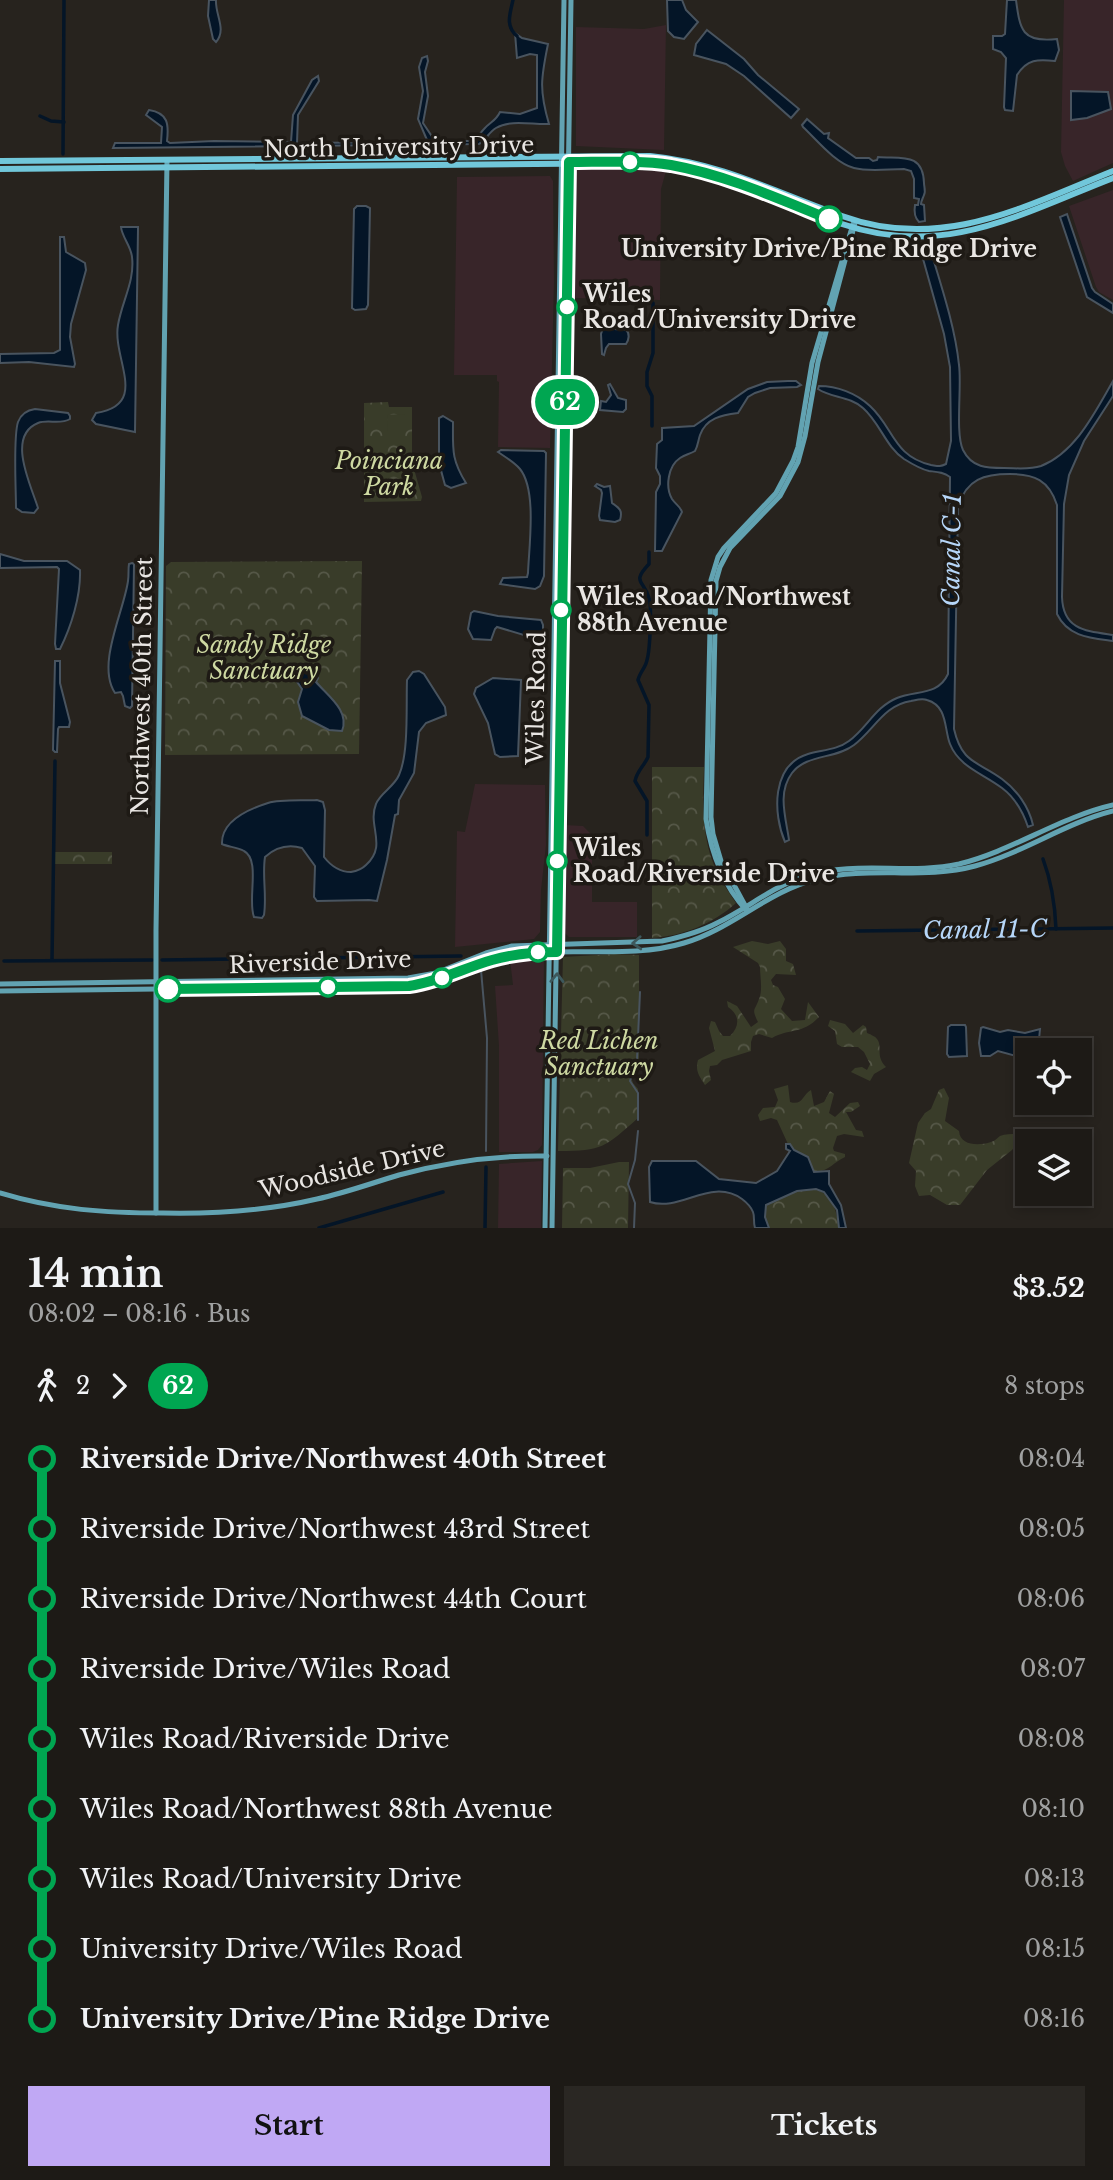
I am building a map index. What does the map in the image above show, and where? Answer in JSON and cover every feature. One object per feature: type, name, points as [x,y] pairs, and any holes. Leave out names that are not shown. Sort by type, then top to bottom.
[{"type":"main road","name":"North University Drive","points":[[0,161],[462,164],[626,155],[668,158],[715,168],[854,225],[905,236],[928,237],[964,233],[997,225],[1113,178]]},
{"type":"main road","name":"North University Drive","points":[[0,169],[469,158],[624,162],[668,165],[780,192],[854,225],[913,229],[961,226],[992,219],[1113,171]]},
{"type":"main road","points":[[462,164],[469,158]]},
{"type":"main road","points":[[1076,192],[1083,183]]},
{"type":"street","name":"Wiles Road","points":[[545,1228],[551,1156],[557,952],[566,159],[564,0]]},
{"type":"street","name":"Wiles Road","points":[[552,1228],[549,944],[571,0]]},
{"type":"street","name":"Northwest 40th Street","points":[[156,1213],[156,986],[167,163]]},
{"type":"street","points":[[746,908],[718,867],[706,819],[711,580],[723,548],[776,492],[793,461],[798,447],[812,363],[854,225]]},
{"type":"street","name":"Riverside Drive","points":[[0,984],[409,986],[502,957],[549,952],[662,949],[702,937],[727,925],[746,908],[782,884],[816,873],[851,868],[935,867],[976,860],[1092,812],[1113,806]]},
{"type":"street","name":"Riverside Drive","points":[[0,991],[408,978],[436,973],[512,946],[662,941],[701,930],[783,891],[822,878],[848,874],[935,873],[972,867],[1113,811]]},
{"type":"street","points":[[446,976],[473,959]]},
{"type":"street","name":"Woodside Drive","points":[[0,1194],[60,1208],[110,1213],[235,1212],[277,1207],[335,1195],[426,1168],[458,1162],[551,1156]]},
{"type":"shaded area","points":[[1064,0],[1113,0],[1113,163],[1073,181],[1061,152]]},
{"type":"shaded area","points":[[666,25],[664,150],[576,146],[576,27],[644,29]]},
{"type":"shaded area","points":[[576,169],[666,171],[661,189],[660,300],[574,298]]},
{"type":"shaded area","points":[[550,176],[553,181],[554,281],[550,448],[498,447],[497,375],[454,375],[457,177]]},
{"type":"shaded area","points":[[1113,190],[1113,300],[1099,292],[1096,287],[1069,206]]},
{"type":"shaded area","points":[[475,784],[545,785],[546,845],[540,932],[534,939],[455,947],[457,831],[465,832]]},
{"type":"shaded area","points":[[564,825],[583,826],[592,835],[592,902],[637,902],[637,937],[569,937],[563,931]]},
{"type":"shaded area","points":[[544,958],[542,1145],[533,1152],[499,1152],[499,1046],[495,986],[513,985],[510,960]]},
{"type":"shaded area","points":[[542,1161],[541,1228],[498,1228],[499,1164]]},
{"type":"green space","name":"Poinciana Park","points":[[388,402],[389,407],[412,407],[412,462],[421,501],[364,502],[364,403]]},
{"type":"green space","points":[[405,414],[405,432],[388,432],[387,415]]},
{"type":"green space","name":"Sandy Ridge Sanctuary","points":[[362,561],[359,754],[165,755],[166,566],[171,562]]},
{"type":"green space","points":[[652,767],[704,767],[707,841],[716,870],[736,903],[697,928],[652,938]]},
{"type":"green space","points":[[55,852],[112,852],[112,864],[55,864]]},
{"type":"green space","points":[[752,941],[768,944],[780,941],[786,949],[786,961],[793,964],[796,975],[776,974],[771,980],[785,999],[781,1009],[792,1021],[805,1020],[808,1002],[819,1017],[801,1029],[772,1038],[759,1034],[753,1036],[751,1051],[710,1066],[711,1080],[705,1085],[698,1073],[697,1064],[698,1060],[715,1051],[709,1028],[711,1021],[715,1022],[723,1036],[730,1036],[737,1025],[737,1017],[728,1007],[727,1001],[737,1006],[751,1027],[758,1022],[754,1012],[761,991],[760,967],[733,947]]},
{"type":"green space","name":"Red Lichen Sanctuary","points":[[639,955],[639,1065],[631,1078],[638,1089],[638,1118],[602,1145],[585,1150],[558,1151],[563,957]]},
{"type":"green space","points":[[830,1020],[845,1024],[853,1033],[863,1025],[866,1027],[867,1033],[879,1042],[881,1059],[886,1067],[874,1074],[870,1081],[851,1072],[862,1067],[867,1070],[870,1064],[858,1047],[842,1047],[837,1044],[835,1031],[828,1026]]},
{"type":"green space","points":[[788,1085],[790,1102],[798,1103],[811,1090],[814,1106],[824,1102],[830,1091],[834,1094],[829,1113],[835,1117],[850,1103],[858,1102],[860,1106],[846,1112],[856,1130],[862,1131],[864,1137],[844,1134],[837,1136],[834,1151],[845,1154],[845,1157],[826,1169],[813,1171],[805,1158],[788,1144],[777,1120],[771,1118],[760,1121],[758,1115],[763,1108],[775,1107],[778,1100],[774,1089]]},
{"type":"green space","points":[[944,1088],[949,1098],[945,1121],[959,1131],[966,1142],[986,1143],[1000,1136],[1015,1134],[1015,1146],[1012,1150],[987,1170],[960,1205],[947,1205],[930,1195],[919,1196],[915,1186],[916,1171],[909,1163],[918,1123],[931,1109],[939,1090]]},
{"type":"green space","points":[[629,1162],[628,1228],[562,1228],[563,1168],[590,1168]]},
{"type":"green space","points":[[808,1189],[823,1192],[828,1196],[839,1228],[769,1228],[765,1217],[766,1205]]},
{"type":"water","points":[[209,0],[216,0],[220,22],[216,42],[208,16]]},
{"type":"water","points":[[667,0],[682,0],[686,10],[698,22],[684,39],[674,37],[668,31]]},
{"type":"water","points":[[1007,0],[1016,0],[1019,19],[1025,32],[1036,39],[1057,39],[1059,50],[1055,61],[1033,61],[1017,75],[1013,111],[1005,110],[1004,107],[1006,58],[993,49],[993,36],[1005,34]]},
{"type":"water","points":[[707,30],[744,59],[758,75],[799,109],[791,118],[744,76],[726,64],[694,55],[696,44]]},
{"type":"water","points":[[515,33],[522,38],[548,44],[542,84],[549,124],[502,125],[479,144],[113,148],[115,143],[161,143],[162,127],[146,115],[149,110],[155,111],[166,120],[167,141],[170,143],[291,142],[293,115],[312,80],[318,76],[319,81],[298,115],[297,143],[424,142],[427,140],[418,119],[423,91],[419,67],[422,58],[427,56],[425,72],[428,96],[423,123],[435,141],[471,141],[500,112],[520,114],[537,108],[537,55],[517,58]]},
{"type":"water","points":[[1071,91],[1108,92],[1111,109],[1087,118],[1071,120]]},
{"type":"water","points":[[807,119],[824,134],[829,133],[828,138],[856,158],[869,158],[873,161],[878,157],[902,158],[920,166],[925,192],[921,204],[924,205],[925,221],[919,222],[916,216],[915,205],[918,205],[919,199],[914,198],[911,171],[866,170],[847,165],[833,156],[803,127]]},
{"type":"water","points":[[357,206],[370,208],[368,305],[366,309],[355,310],[352,308],[354,209]]},
{"type":"water","points":[[1067,214],[1092,288],[1113,304],[1113,313],[1087,297],[1060,217]]},
{"type":"water","points":[[121,227],[138,227],[135,432],[96,424],[92,420],[96,413],[112,408],[121,401],[125,391],[118,325],[132,266],[131,253]]},
{"type":"water","points":[[60,237],[64,237],[66,252],[85,263],[86,270],[71,324],[74,367],[29,362],[0,363],[0,354],[54,353],[60,350]]},
{"type":"water","points":[[929,245],[947,304],[957,350],[961,442],[963,450],[975,464],[986,467],[1032,468],[1053,460],[1083,430],[1113,381],[1113,396],[1084,441],[1069,475],[1064,504],[1062,597],[1063,608],[1071,622],[1085,630],[1113,635],[1113,641],[1074,632],[1067,628],[1057,614],[1057,505],[1045,484],[1033,477],[1019,474],[1001,474],[978,480],[966,490],[958,506],[954,729],[966,755],[1002,779],[1017,794],[1029,812],[1033,825],[1028,827],[1018,805],[1006,792],[959,759],[950,744],[939,707],[921,699],[894,707],[854,745],[839,753],[813,759],[792,773],[787,781],[784,797],[789,840],[785,842],[777,805],[781,779],[787,768],[808,754],[844,744],[889,702],[932,689],[944,681],[948,674],[950,477],[922,469],[904,459],[892,448],[863,408],[852,401],[818,389],[819,386],[833,387],[859,397],[878,414],[901,448],[909,455],[931,465],[946,464],[951,441],[950,367],[944,334],[920,248]]},
{"type":"water","points":[[603,328],[626,330],[628,341],[626,344],[609,344],[604,355],[602,354]]},
{"type":"water","points":[[796,381],[801,385],[770,388],[755,393],[748,397],[738,413],[721,416],[706,425],[695,451],[682,457],[670,471],[670,494],[682,512],[662,551],[655,551],[656,492],[660,484],[656,468],[657,444],[662,440],[662,428],[694,426],[748,389],[767,382]]},
{"type":"water","points":[[610,384],[618,398],[626,400],[626,409],[623,412],[600,410],[601,401],[606,402],[611,395]]},
{"type":"water","points":[[35,409],[68,413],[70,419],[38,423],[29,429],[24,439],[23,462],[38,508],[34,513],[22,512],[16,508],[15,451],[19,419]]},
{"type":"water","points":[[443,416],[453,422],[454,454],[466,483],[451,488],[445,485],[439,463],[439,418]]},
{"type":"water","points":[[498,452],[546,453],[544,576],[540,586],[535,589],[500,584],[503,578],[527,577],[531,519],[529,490],[525,478],[518,466]]},
{"type":"water","points":[[595,486],[610,486],[612,503],[621,512],[620,520],[600,520],[602,493]]},
{"type":"water","points":[[0,554],[24,561],[67,561],[80,570],[74,611],[60,649],[56,649],[55,644],[59,569],[0,568]]},
{"type":"water","points":[[132,563],[130,708],[125,706],[121,692],[115,693],[108,668],[113,638],[126,593],[129,564]]},
{"type":"water","points":[[474,611],[541,620],[543,636],[537,639],[497,627],[491,640],[473,639],[468,629],[471,613]]},
{"type":"water","points":[[55,661],[60,661],[60,683],[70,722],[69,727],[58,729],[57,752],[53,750]]},
{"type":"water","points":[[303,668],[318,678],[316,682],[340,710],[344,724],[342,731],[329,730],[302,716],[298,702],[302,689],[293,676],[296,669]]},
{"type":"water","points":[[413,672],[424,674],[445,707],[446,715],[426,723],[419,732],[414,773],[399,800],[377,901],[317,901],[314,897],[315,866],[302,848],[287,846],[265,857],[264,915],[262,918],[254,917],[252,863],[244,851],[222,844],[226,829],[238,817],[268,803],[317,800],[323,802],[325,810],[324,857],[332,866],[343,871],[353,872],[364,866],[376,850],[376,804],[397,779],[402,766],[406,742],[407,680]]},
{"type":"water","points":[[493,678],[521,680],[518,756],[500,757],[495,754],[488,723],[474,694],[476,688]]},
{"type":"water","points":[[965,1025],[967,1056],[949,1057],[947,1054],[948,1027]]},
{"type":"water","points":[[981,1028],[1025,1033],[1040,1029],[1039,1038],[1015,1038],[1015,1056],[998,1051],[990,1056],[981,1056]]},
{"type":"water","points":[[786,1144],[808,1157],[814,1172],[829,1171],[829,1184],[841,1205],[846,1228],[839,1228],[837,1210],[824,1192],[816,1189],[797,1191],[766,1205],[765,1217],[769,1228],[755,1228],[751,1208],[730,1193],[707,1193],[673,1203],[650,1202],[649,1167],[652,1161],[696,1161],[719,1179],[756,1183],[777,1171],[790,1151],[786,1149]]},
{"type":"waterway","points":[[63,154],[64,0]]},
{"type":"waterway","points":[[513,0],[510,24],[517,36]]},
{"type":"waterway","points":[[40,116],[51,121],[64,122]]},
{"type":"waterway","points":[[652,426],[652,396],[647,386],[647,372],[653,353],[653,303]]},
{"type":"waterway","points":[[647,835],[647,801],[635,781],[648,757],[649,705],[638,680],[646,663],[649,647],[650,603],[640,581],[649,564],[649,552]]},
{"type":"waterway","points":[[52,960],[55,761]]},
{"type":"waterway","name":"Canal C-1","points":[[1043,859],[1049,877],[1056,929]]},
{"type":"waterway","name":"Canal 11-C","points":[[857,931],[1113,928]]},
{"type":"waterway","points":[[162,960],[461,956]]},
{"type":"waterway","points":[[4,961],[152,960]]},
{"type":"waterway","points":[[481,970],[487,1038],[486,1151]]},
{"type":"waterway","points":[[638,1120],[638,1093],[630,1081],[637,1060],[640,992]]},
{"type":"waterway","points":[[634,1228],[635,1203],[628,1184],[635,1160],[638,1131]]},
{"type":"waterway","points":[[485,1228],[486,1167]]},
{"type":"waterway","points":[[319,1228],[443,1192]]},
{"type":"bus line","name":"62","points":[[168,989],[409,986],[439,979],[502,957],[557,952],[569,162],[644,163],[699,171],[744,185],[829,219]]},
{"type":"place","name":"University Drive/Pine Ridge Drive","points":[[829,219]]},
{"type":"place","name":"Wiles Road/University Drive","points":[[567,307]]},
{"type":"place","name":"Wiles Road/Northwest 88th Avenue","points":[[561,610]]},
{"type":"place","name":"Wiles Road/Riverside Drive","points":[[557,861]]}]
